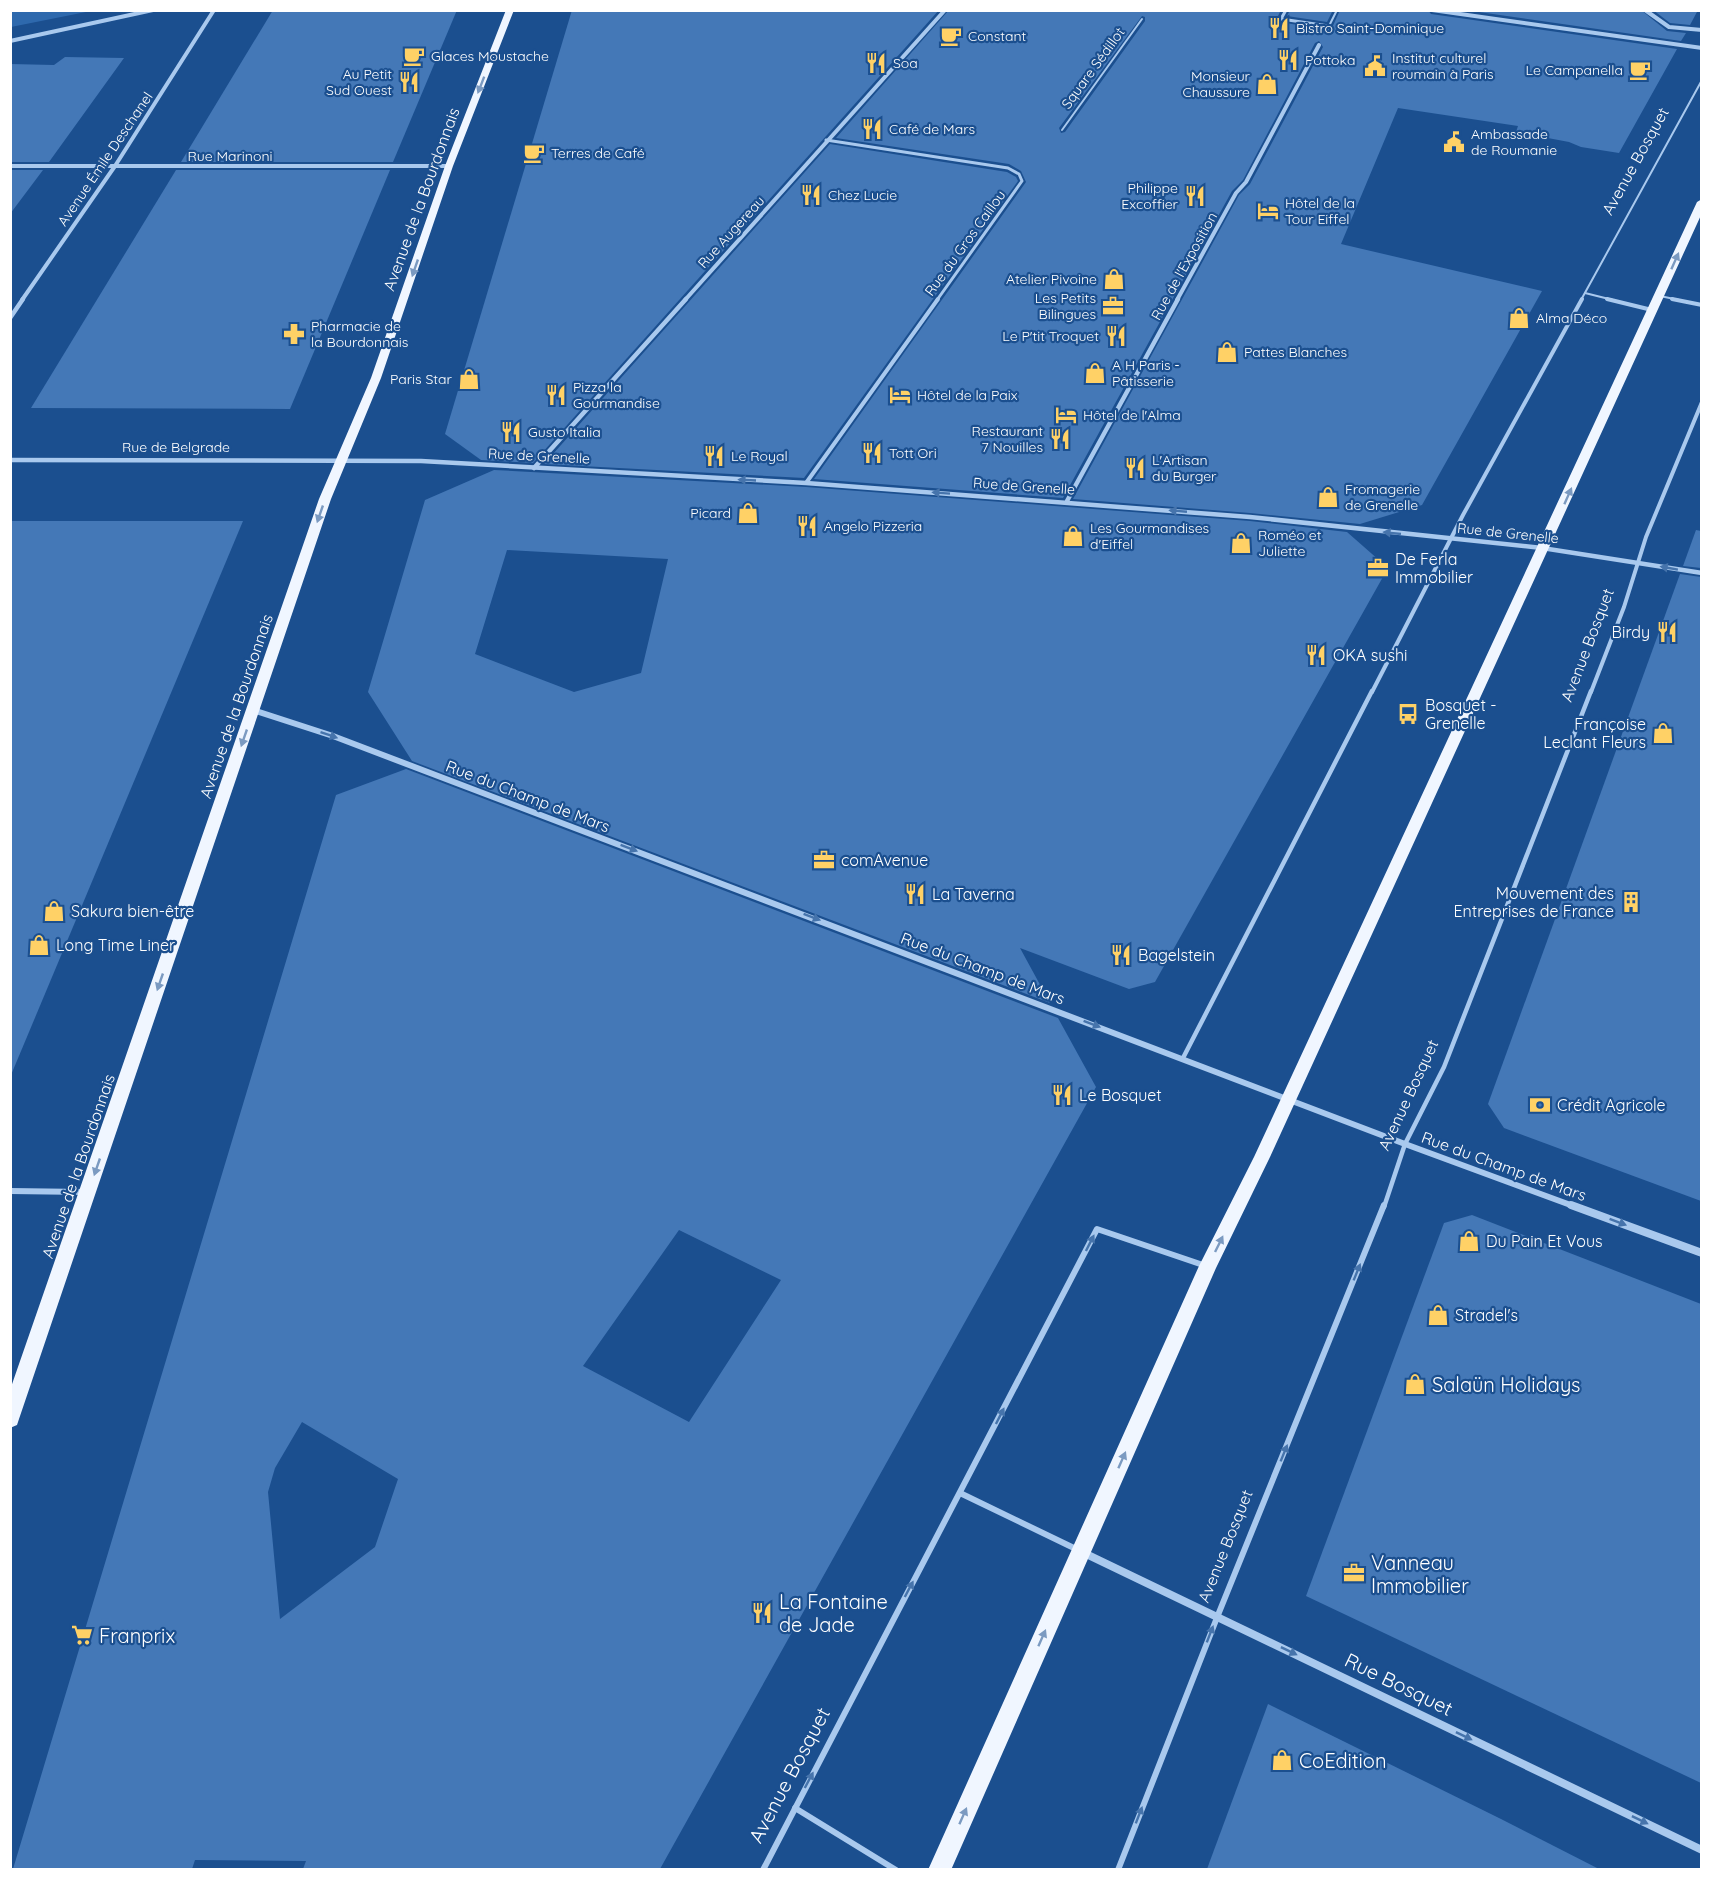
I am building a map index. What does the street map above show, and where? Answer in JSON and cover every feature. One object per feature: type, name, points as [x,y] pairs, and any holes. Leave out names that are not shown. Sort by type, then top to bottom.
[{"type":"main road","name":"Avenue de la Bourdonnais","points":[[10,1419],[325,499],[375,378],[449,166],[510,10]]},
{"type":"main road","points":[[939,1869],[1208,1266],[1288,1099],[1701,202]]},
{"type":"street","points":[[10,41],[153,10]]},
{"type":"street","name":"Avenue Émile Deschanel","points":[[10,318],[115,166],[214,10]]},
{"type":"street","name":"Rue Augereau","points":[[534,468],[945,10]]},
{"type":"street","points":[[1286,10],[1281,19],[1329,26]]},
{"type":"street","points":[[1432,10],[1701,48]]},
{"type":"street","points":[[1646,10],[1669,27],[1701,30]]},
{"type":"street","points":[[1665,43],[1669,27]]},
{"type":"street","name":"Rue de l'Exposition","points":[[1067,501],[1236,193],[1246,182],[1320,44]]},
{"type":"street","name":"Rue du Gros Caillou","points":[[806,483],[1022,181],[1020,174],[1008,168],[826,141]]},
{"type":"street","name":"Rue Marinoni","points":[[10,166],[449,166]]},
{"type":"street","name":"Rue de Grenelle","points":[[341,459],[421,461],[806,483],[1067,501],[1250,517],[1542,548],[1701,573]]},
{"type":"street","name":"Rue de Belgrade","points":[[10,460],[341,459]]},
{"type":"street","name":"Rue du Champ de Mars","points":[[253,710],[333,736],[1405,1144],[1701,1253]]},
{"type":"street","points":[[10,1191],[88,1192]]},
{"type":"street","name":"Rue Bosquet","points":[[1081,1551],[1218,1615],[1701,1850]]},
{"type":"lane","points":[[1327,30],[1337,10]]},
{"type":"lane","name":"Square Sédillot","points":[[1062,130],[1142,19]]},
{"type":"lane","name":"Avenue Bosquet","points":[[1183,1058],[1451,539],[1701,80]]},
{"type":"lane","points":[[1585,293],[1653,310]]},
{"type":"lane","points":[[1659,296],[1701,305]]},
{"type":"lane","name":"Avenue Bosquet","points":[[1118,1869],[1382,1211],[1405,1144],[1449,1056],[1624,607],[1638,562],[1701,402]]},
{"type":"lane","name":"Avenue Bosquet","points":[[763,1869],[1097,1229],[1208,1266]]},
{"type":"lane","points":[[960,1493],[1081,1551]]},
{"type":"lane","points":[[795,1808],[896,1869]]},
{"type":"shaded area","points":[[11,10],[91,10],[91,11],[11,27]]},
{"type":"building","points":[[273,10],[457,10],[393,162],[181,162]]},
{"type":"building","points":[[572,10],[939,10],[533,463],[481,460],[445,434]]},
{"type":"building","points":[[949,10],[1281,10],[1277,18],[1279,22],[1324,29],[1327,33],[1332,28],[1340,10],[1428,10],[1431,14],[1677,49],[1619,153],[1516,132],[1518,126],[1398,108],[1341,244],[1542,291],[1422,505],[1360,524],[1073,499],[1239,195],[1250,184],[1323,47],[1319,41],[1315,43],[1243,180],[1232,191],[1063,498],[814,479],[1026,182],[1021,171],[1009,164],[836,138]],"holes":[[[1142,16],[1145,17],[1145,21],[1065,132],[1061,133],[1059,128]]]},
{"type":"building","points":[[1290,10],[1333,10],[1327,22],[1287,16]]},
{"type":"building","points":[[1465,10],[1641,10],[1667,31],[1686,33],[1681,41]]},
{"type":"building","points":[[1653,10],[1698,10],[1690,25],[1670,23]]},
{"type":"building","points":[[65,57],[124,58],[49,162],[10,162],[10,64],[54,65]]},
{"type":"building","points":[[830,144],[1007,172],[1016,177],[1018,181],[804,478],[544,464]]},
{"type":"building","points":[[10,170],[43,170],[10,214]]},
{"type":"building","points":[[176,170],[390,170],[290,409],[31,408]]},
{"type":"building","points":[[494,470],[806,487],[1250,521],[1347,532],[1388,568],[1155,982],[1129,989],[1020,948],[1050,1003],[412,761],[368,692],[425,500]],"holes":[[[507,550],[668,559],[641,673],[574,692],[475,654]]]},
{"type":"building","points":[[10,521],[243,521],[11,1075],[10,1075]]},
{"type":"building","points":[[1696,530],[1701,531],[1701,568],[1683,566]]},
{"type":"building","points":[[1680,574],[1701,577],[1701,1201],[1504,1128],[1488,1104]]},
{"type":"building","points":[[406,769],[1058,1018],[1096,1087],[660,1869],[303,1869],[306,1861],[195,1860],[192,1869],[13,1869],[336,795]],"holes":[[[679,1230],[781,1280],[689,1422],[583,1366]],[[302,1422],[398,1479],[375,1547],[280,1619],[268,1492],[275,1468]]]},
{"type":"building","points":[[1472,1215],[1701,1304],[1701,1783],[1306,1596],[1444,1223]]},
{"type":"building","points":[[1268,1704],[1501,1819],[1599,1869],[1207,1869]]},
{"type":"place","name":"Bistro Saint-Dominique","points":[[1279,28]]},
{"type":"place","name":"Constant","points":[[951,36]]},
{"type":"place","name":"Glaces Moustache","points":[[414,56]]},
{"type":"place","name":"Pottoka","points":[[1288,60]]},
{"type":"place","name":"Soa","points":[[876,63]]},
{"type":"place","name":"Institut culturel roumain à Paris","points":[[1375,66]]},
{"type":"place","name":"Le Campanella","points":[[1640,70]]},
{"type":"place","name":"Au Petit Sud Ouest","points":[[409,82]]},
{"type":"place","name":"Monsieur Chaussure","points":[[1267,84]]},
{"type":"place","name":"Café de Mars","points":[[872,129]]},
{"type":"place","name":"Ambassade de Roumanie","points":[[1454,142]]},
{"type":"place","name":"Terres de Café","points":[[534,153]]},
{"type":"place","name":"Chez Lucie","points":[[811,195]]},
{"type":"place","name":"Philippe Excoffier","points":[[1195,196]]},
{"type":"place","name":"Hôtel de la Tour Eiffel","points":[[1268,211]]},
{"type":"place","name":"Atelier Pivoine","points":[[1114,279]]},
{"type":"place","name":"Les Petits Bilingues","points":[[1113,306]]},
{"type":"place","name":"Alma Déco","points":[[1519,318]]},
{"type":"place","name":"Pharmacie de la Bourdonnais","points":[[294,334]]},
{"type":"place","name":"Le P'tit Troquet","points":[[1116,336]]},
{"type":"place","name":"Pattes Blanches","points":[[1227,352]]},
{"type":"place","name":"A H Paris - Pâtisserie","points":[[1095,373]]},
{"type":"place","name":"Paris Star","points":[[469,379]]},
{"type":"place","name":"Pizza la Gourmandise","points":[[556,395]]},
{"type":"place","name":"Hôtel de la Paix","points":[[900,395]]},
{"type":"place","name":"Hôtel de l'Alma","points":[[1066,415]]},
{"type":"place","name":"Gusto Italia","points":[[511,432]]},
{"type":"place","name":"Restaurant 7 Nouilles","points":[[1060,439]]},
{"type":"place","name":"Tott Ori","points":[[872,453]]},
{"type":"place","name":"Le Royal","points":[[714,456]]},
{"type":"place","name":"L'Artisan du Burger","points":[[1135,468]]},
{"type":"place","name":"Fromagerie de Grenelle","points":[[1328,497]]},
{"type":"place","name":"Picard","points":[[748,513]]},
{"type":"place","name":"Angelo Pizzeria","points":[[807,526]]},
{"type":"place","name":"Les Gourmandises d'Eiffel","points":[[1073,536]]},
{"type":"place","name":"Roméo et Juliette","points":[[1241,543]]},
{"type":"place","name":"De Ferla Immobilier","points":[[1378,568]]},
{"type":"place","name":"Birdy","points":[[1667,632]]},
{"type":"place","name":"OKA sushi","points":[[1316,655]]},
{"type":"place","name":"Bosquet - Grenelle","points":[[1408,714]]},
{"type":"place","name":"Françoise Leclant Fleurs","points":[[1663,733]]},
{"type":"place","name":"comAvenue","points":[[824,860]]},
{"type":"place","name":"La Taverna","points":[[915,894]]},
{"type":"place","name":"Mouvement des Entreprises de France","points":[[1631,902]]},
{"type":"place","name":"Sakura bien-être","points":[[54,911]]},
{"type":"place","name":"Long Time Liner","points":[[39,945]]},
{"type":"place","name":"Bagelstein","points":[[1121,955]]},
{"type":"place","name":"Le Bosquet","points":[[1062,1095]]},
{"type":"place","name":"Crédit Agricole","points":[[1540,1105]]},
{"type":"place","name":"Du Pain Et Vous","points":[[1469,1241]]},
{"type":"place","name":"Stradel's","points":[[1438,1315]]},
{"type":"place","name":"Salaün Holidays","points":[[1415,1384]]},
{"type":"place","name":"Vanneau Immobilier","points":[[1354,1573]]},
{"type":"place","name":"La Fontaine de Jade","points":[[762,1613]]},
{"type":"place","name":"Franprix","points":[[82,1635]]},
{"type":"place","name":"CoEdition","points":[[1282,1760]]}]
